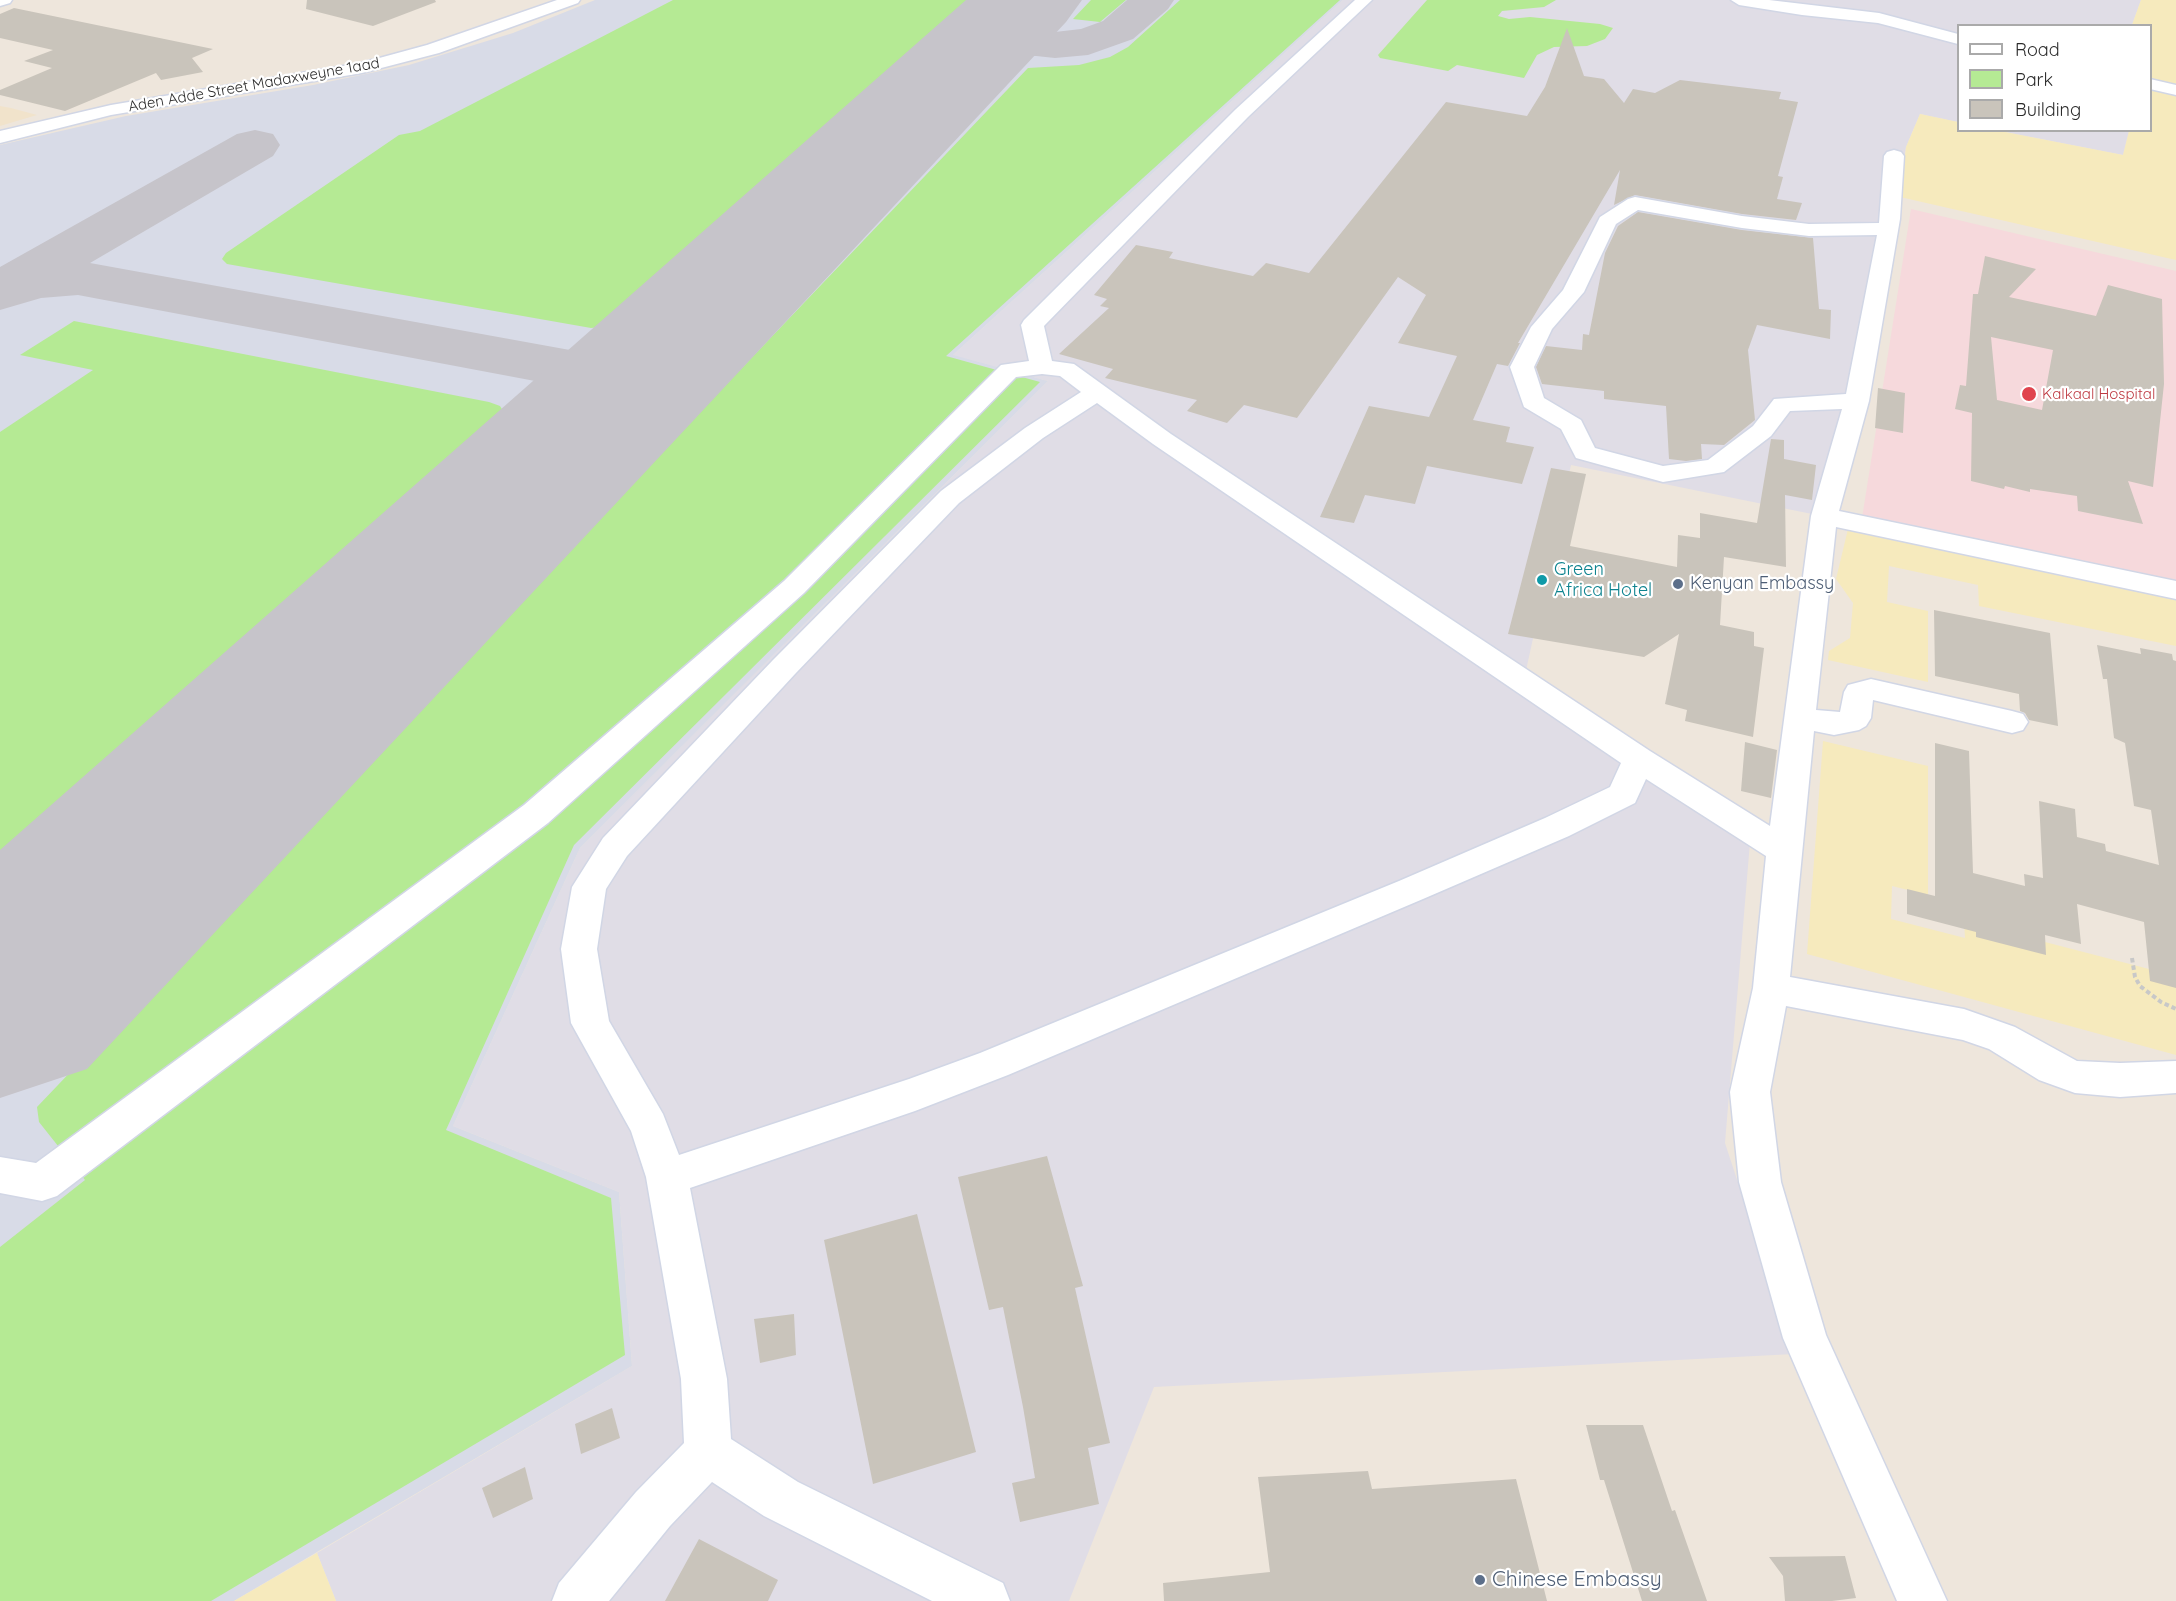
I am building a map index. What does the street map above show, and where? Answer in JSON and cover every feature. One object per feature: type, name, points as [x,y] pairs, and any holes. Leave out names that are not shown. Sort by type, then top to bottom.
[{"type":"street","name":"Aden Adde Street Madaxweyne 1aad","points":[[0,137],[111,110],[362,68],[433,49],[572,0]]},
{"type":"street","points":[[1042,367],[1032,325],[1242,113],[1364,0]]},
{"type":"street","points":[[1739,0],[1802,10],[1879,18],[1957,38]]},
{"type":"street","points":[[1808,0],[1858,16]]},
{"type":"street","points":[[2152,84],[2176,90]]},
{"type":"street","points":[[1894,156],[1888,229],[1857,401],[1824,516],[1784,851],[1771,988],[1750,1092],[1760,1182],[1805,1338],[1922,1601]]},
{"type":"street","points":[[1857,401],[1783,404],[1762,431],[1714,467],[1663,474],[1585,453],[1572,425],[1533,402],[1522,367],[1542,327],[1573,292],[1607,221],[1635,203],[1742,222],[1809,230],[1888,229]]},
{"type":"street","points":[[0,1175],[42,1183],[536,814],[794,587],[1009,370],[1042,367],[1066,369],[1096,393],[1639,759],[1784,851]]},
{"type":"street","points":[[577,1601],[653,1509],[708,1452],[704,1379],[667,1177],[649,1126],[590,1023],[579,949],[589,887],[615,847],[784,667],[950,497],[1035,433],[1096,393]]},
{"type":"street","points":[[1824,516],[2176,590]]},
{"type":"street","points":[[1800,717],[1833,724],[1848,723],[1855,718],[1859,692],[1871,689],[2012,722]]},
{"type":"street","points":[[667,1177],[915,1094],[994,1064],[1411,890],[1557,827],[1623,795],[1639,759]]},
{"type":"street","points":[[1771,988],[1964,1025],[2002,1038],[2052,1068],[2075,1077],[2120,1080],[2176,1077]]},
{"type":"street","points":[[708,1452],[781,1499],[985,1601]]},
{"type":"path","points":[[2132,958],[2135,977],[2140,987],[2161,1002],[2176,1009]]},
{"type":"shaded area","points":[[595,0],[1343,0],[953,355],[1048,381],[580,848],[453,1126],[619,1192],[632,1366],[234,1601],[0,1601],[0,145],[126,116],[313,85],[409,65],[513,33]]},
{"type":"shaded area","points":[[1343,0],[2141,0],[2132,24],[1957,24],[1957,122],[1920,114],[1906,147],[1900,197],[1812,514],[1571,465],[1525,675],[1750,842],[1725,1143],[1794,1354],[1154,1387],[1069,1601],[336,1601],[317,1553],[632,1366],[619,1192],[453,1126],[580,848],[1048,381],[952,356]]},
{"type":"shaded area","points":[[0,106],[11,108],[37,115],[0,126]]},
{"type":"shaded area","points":[[2005,132],[2129,132],[2123,155]]},
{"type":"shaded area","name":"Kalkaal Hospital","points":[[1911,209],[2176,271],[2176,583],[1862,518]]},
{"type":"green space","points":[[673,0],[970,0],[609,326],[591,328],[227,264],[222,259],[226,253],[399,135],[420,131]]},
{"type":"green space","points":[[1091,0],[1126,0],[1100,22],[1073,19]]},
{"type":"green space","points":[[1180,0],[1340,0],[946,356],[1040,382],[574,845],[446,1130],[611,1198],[625,1355],[211,1601],[0,1601],[0,1247],[85,1180],[39,1122],[37,1107],[1028,68],[1079,65],[1110,57],[1128,47]]},
{"type":"green space","points":[[1427,0],[1556,0],[1544,7],[1502,11],[1498,16],[1509,19],[1530,17],[1600,24],[1613,28],[1605,39],[1587,46],[1554,47],[1537,55],[1524,78],[1457,65],[1448,71],[1380,58],[1378,55]]},
{"type":"green space","points":[[74,321],[489,402],[500,406],[505,414],[0,867],[0,432],[93,370],[20,355]]},
{"type":"sand","points":[[2141,0],[2176,0],[2176,260],[1900,197],[1906,147],[1920,114],[1957,122],[1957,132],[2005,132],[2123,155],[2129,132],[2152,132],[2152,24],[2132,24]]},
{"type":"sand","points":[[1848,529],[2176,597],[2176,646],[1979,606],[1978,585],[1889,566],[1887,602],[1928,611],[1928,682],[1828,660],[1829,651],[1850,638],[1853,603],[1836,579]]},
{"type":"sand","points":[[1823,741],[1928,766],[1928,895],[1892,886],[1891,919],[1965,938],[1964,921],[2176,976],[2176,1055],[1807,954]]},
{"type":"sand","points":[[317,1553],[336,1601],[234,1601]]},
{"type":"building","points":[[307,0],[435,0],[436,2],[373,26],[306,9]]},
{"type":"building","points":[[14,8],[213,49],[192,58],[203,72],[161,80],[156,73],[65,111],[0,95],[0,90],[52,68],[24,61],[53,50],[0,38],[0,14]]},
{"type":"building","points":[[1567,28],[1584,76],[1604,79],[1624,103],[1633,89],[1655,93],[1680,80],[1781,92],[1779,99],[1798,102],[1778,176],[1783,177],[1777,199],[1802,203],[1796,220],[1742,214],[1635,195],[1614,205],[1620,170],[1518,343],[1520,343],[1508,366],[1497,364],[1473,420],[1510,427],[1506,442],[1534,447],[1522,484],[1427,466],[1415,504],[1365,495],[1354,523],[1320,517],[1369,406],[1429,417],[1457,356],[1398,343],[1426,295],[1398,277],[1297,418],[1244,405],[1227,423],[1187,411],[1197,400],[1105,378],[1113,369],[1059,354],[1109,308],[1100,306],[1107,299],[1094,295],[1136,245],[1173,252],[1169,258],[1253,276],[1266,263],[1309,273],[1446,102],[1527,116],[1545,87]]},
{"type":"building","points":[[1638,212],[1742,230],[1813,238],[1819,309],[1831,310],[1830,339],[1757,325],[1748,350],[1755,420],[1724,445],[1701,444],[1702,459],[1686,461],[1669,459],[1666,406],[1604,399],[1604,391],[1542,384],[1536,367],[1546,346],[1582,350],[1583,334],[1589,335],[1605,253],[1618,226]]},
{"type":"building","points":[[1985,256],[2036,269],[2009,297],[2096,316],[2108,285],[2162,299],[2164,384],[2153,487],[2128,481],[2143,524],[2078,511],[2077,496],[2030,489],[2030,492],[2005,486],[2004,489],[1971,481],[1972,413],[1955,409],[1960,385],[1966,386],[1973,294],[1978,294]],"holes":[[[1991,337],[2053,350],[2042,410],[1997,400]]]},
{"type":"building","points":[[1878,388],[1905,393],[1903,433],[1875,428]]},
{"type":"building","points":[[1771,439],[1784,440],[1784,459],[1816,465],[1812,500],[1785,495],[1786,567],[1724,557],[1720,625],[1754,632],[1754,646],[1764,648],[1753,737],[1685,721],[1687,710],[1665,704],[1679,634],[1644,657],[1508,634],[1551,468],[1586,474],[1570,546],[1677,567],[1678,535],[1700,538],[1700,513],[1757,523]]},
{"type":"building","points":[[1934,610],[2050,633],[2058,726],[2029,720],[2025,713],[2020,711],[2019,694],[1935,676]]},
{"type":"building","points":[[2097,645],[2141,654],[2140,648],[2172,654],[2173,660],[2176,661],[2176,988],[2150,981],[2144,922],[2077,904],[2081,944],[2045,935],[2046,955],[1976,937],[1976,932],[1907,914],[1907,889],[1935,896],[1935,743],[1969,751],[1973,873],[2025,886],[2024,874],[2043,878],[2039,801],[2075,809],[2077,837],[2105,844],[2106,851],[2159,865],[2151,810],[2134,806],[2125,743],[2114,738],[2107,679],[2103,679]]},
{"type":"building","points":[[1745,742],[1777,750],[1771,798],[1741,791]]},
{"type":"building","points":[[1047,1156],[1083,1286],[1075,1288],[1110,1443],[1088,1448],[1099,1504],[1020,1522],[1012,1483],[1035,1478],[1023,1407],[1003,1307],[989,1310],[958,1177]]},
{"type":"building","points":[[917,1214],[976,1452],[873,1484],[824,1240]]},
{"type":"building","points":[[794,1314],[796,1355],[760,1363],[754,1319]]},
{"type":"building","points":[[612,1408],[620,1438],[581,1454],[575,1424]]},
{"type":"building","points":[[1586,1425],[1643,1425],[1672,1511],[1675,1510],[1707,1601],[1642,1601],[1604,1480],[1600,1480]]},
{"type":"building","points":[[525,1467],[533,1499],[493,1518],[482,1488]]},
{"type":"building","points":[[1368,1471],[1372,1489],[1516,1479],[1547,1601],[1164,1601],[1163,1583],[1270,1572],[1258,1477]]},
{"type":"building","points":[[699,1539],[778,1580],[768,1601],[665,1601]]},
{"type":"building","points":[[1845,1556],[1856,1598],[1832,1601],[1785,1601],[1783,1576],[1769,1557]]},
{"type":"taxiway","points":[[989,38],[1055,45],[1088,42],[1118,30],[1153,0]]},
{"type":"taxiway","points":[[14,283],[255,145]]},
{"type":"taxiway","points":[[0,292],[35,281],[78,278],[636,381]]},
{"type":"runway","points":[[0,998],[1029,0]]},
{"type":"place","name":"Kalkaal Hospital","points":[[2029,394]]},
{"type":"place","name":"Green Africa Hotel","points":[[1542,580]]},
{"type":"place","name":"Kenyan Embassy","points":[[1678,584]]},
{"type":"place","name":"Chinese Embassy","points":[[1480,1580]]}]
